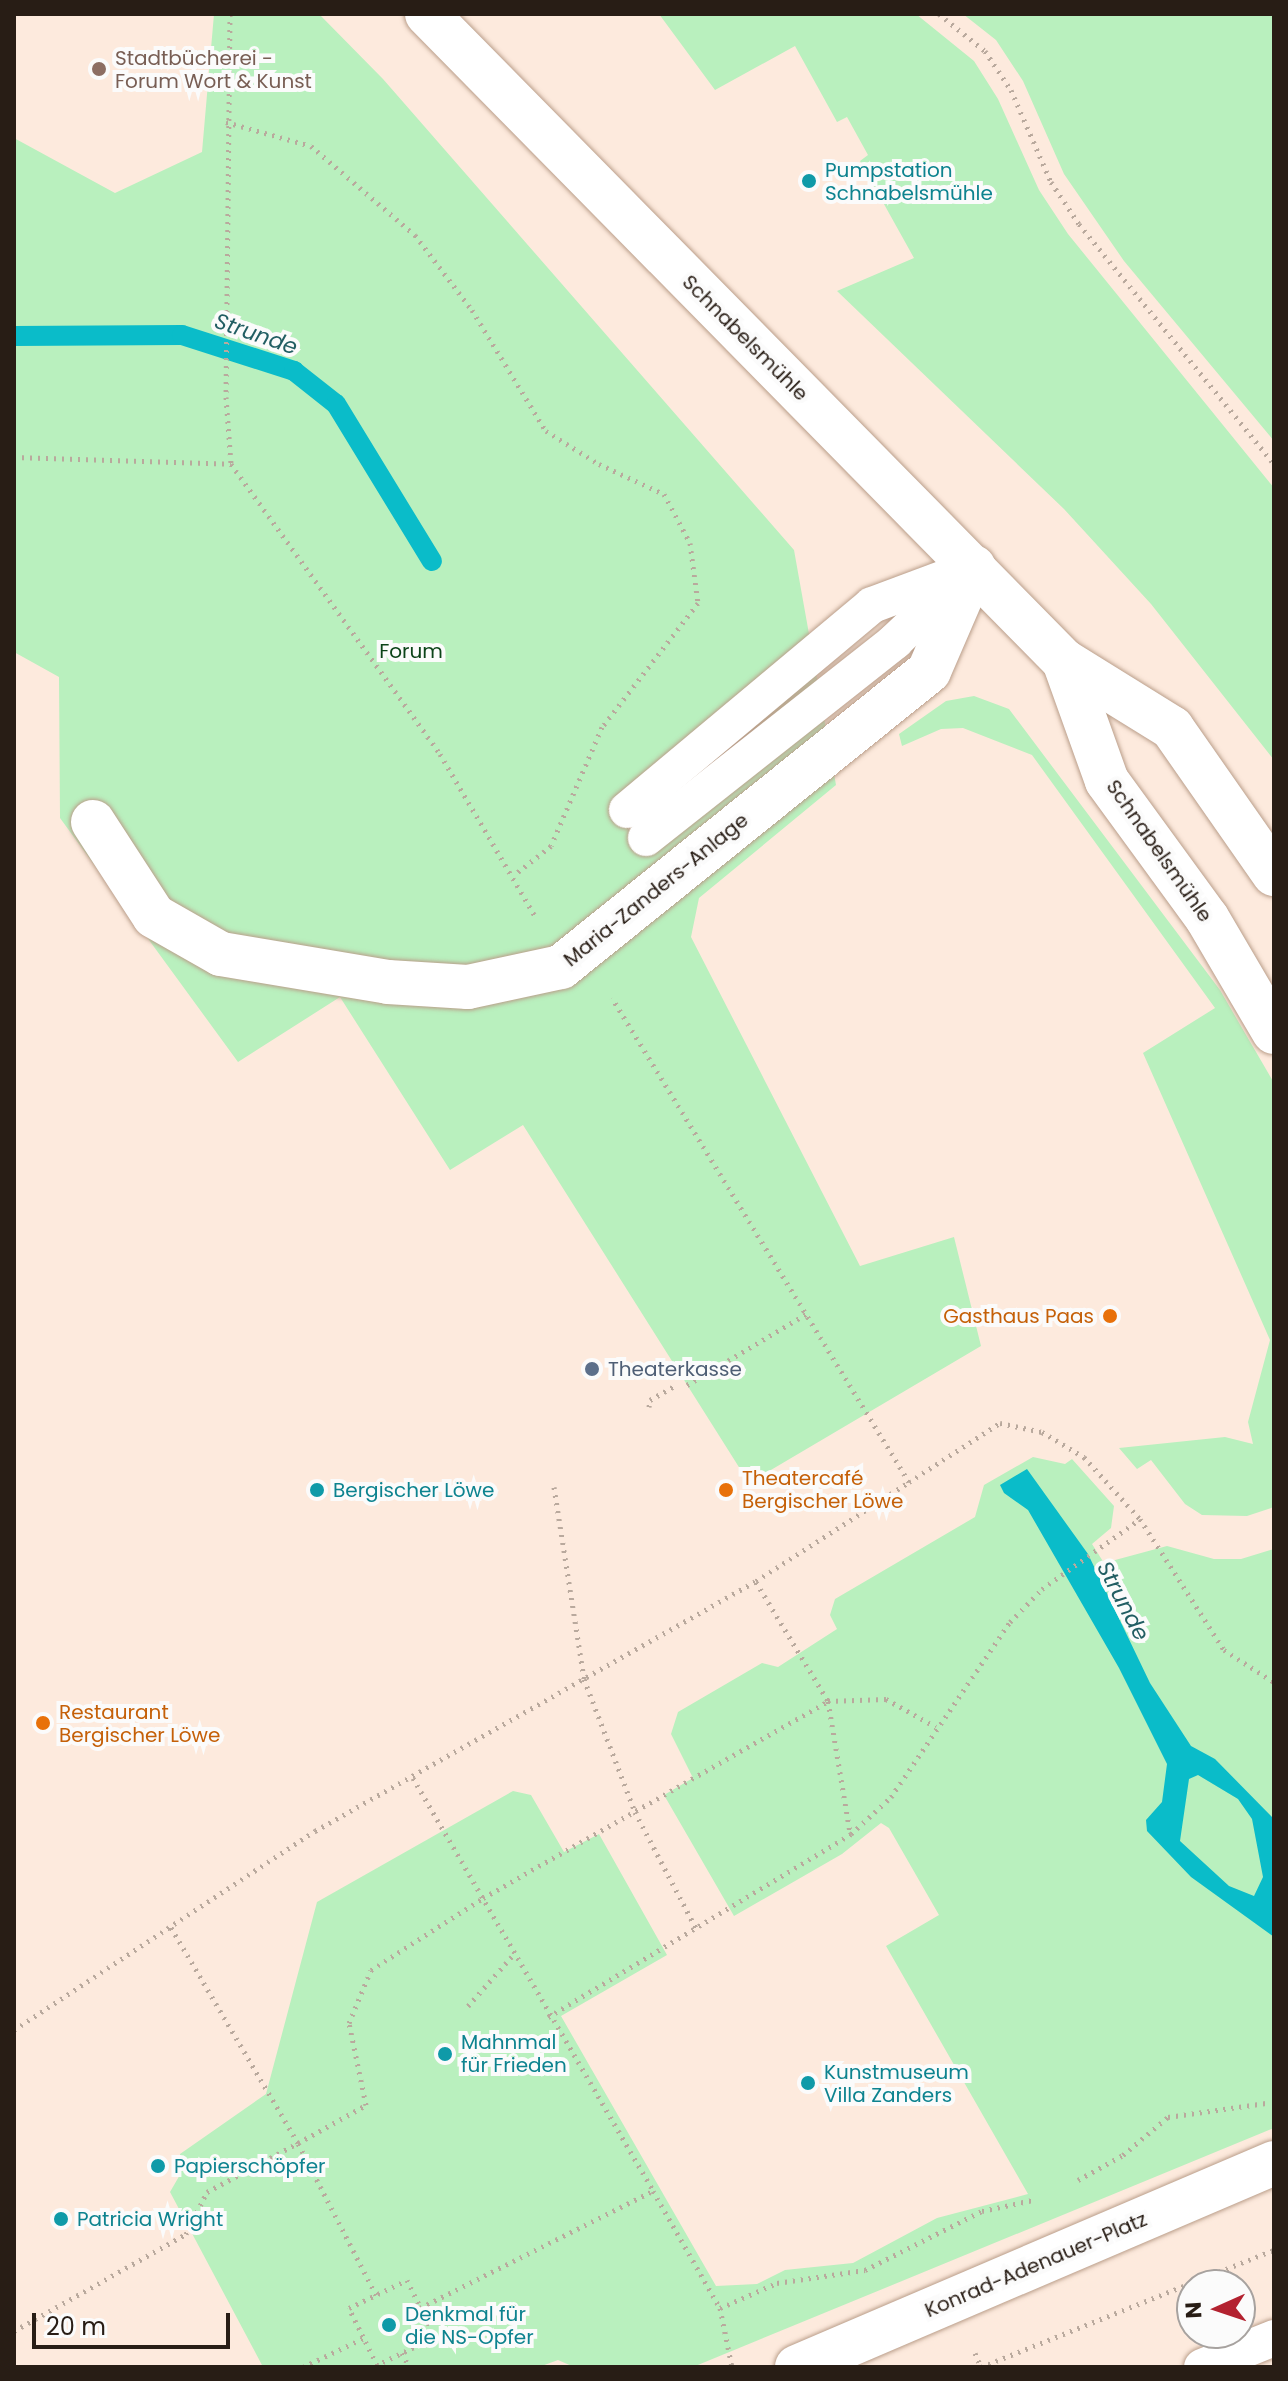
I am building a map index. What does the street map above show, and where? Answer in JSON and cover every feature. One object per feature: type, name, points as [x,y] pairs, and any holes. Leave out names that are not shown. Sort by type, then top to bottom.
[{"type":"main road","name":"Schnabelsmühle","points":[[427,14],[1064,661],[1172,728],[1274,874]]},
{"type":"main road","name":"Maria-Zanders-Anlage","points":[[93,822],[154,916],[221,954],[388,982],[468,987],[571,959],[929,671],[974,567]]},
{"type":"main road","name":"Schnabelsmühle","points":[[1064,661],[1107,781],[1207,918],[1274,1032]]},
{"type":"main road","name":"Konrad-Adenauer-Platz","points":[[797,2367],[1274,2163]]},
{"type":"lane","points":[[636,824],[895,641],[974,567]]},
{"type":"lane","points":[[1202,2367],[1274,2338]]},
{"type":"path","points":[[230,14],[226,122],[226,397],[231,464],[440,754],[514,875],[806,1314],[909,1482]]},
{"type":"path","points":[[939,14],[985,51],[1011,90],[1051,182],[1079,224],[1274,464]]},
{"type":"path","points":[[226,122],[311,146],[415,235],[472,310],[546,431],[599,464],[664,494],[690,543],[698,603],[602,727],[551,846],[514,875]]},
{"type":"path","points":[[14,457],[231,464]]},
{"type":"path","points":[[687,1385],[806,1314]]},
{"type":"path","points":[[649,1407],[650,1400],[676,1385]]},
{"type":"path","points":[[14,2030],[315,1831],[756,1581],[1000,1423],[1042,1432],[1084,1457],[1140,1519],[1213,1636],[1246,1668],[1274,1682]]},
{"type":"path","points":[[554,1487],[584,1679],[635,1812],[696,1928]]},
{"type":"path","points":[[548,2017],[851,1834],[891,1797],[1010,1622],[1042,1589],[1098,1554],[1140,1519]]},
{"type":"path","points":[[756,1581],[828,1701],[851,1834]]},
{"type":"path","points":[[14,2331],[186,2234],[207,2192],[366,2105],[349,2023],[371,1970],[483,1898],[828,1701],[886,1699],[936,1727]]},
{"type":"path","points":[[413,1778],[548,2017],[720,2308],[732,2367]]},
{"type":"path","points":[[171,1927],[298,2143],[376,2295]]},
{"type":"path","points":[[468,2006],[514,1954]]},
{"type":"path","points":[[1073,2183],[1123,2155],[1168,2117],[1251,2102],[1274,2104]]},
{"type":"path","points":[[420,2308],[653,2191]]},
{"type":"path","points":[[720,2308],[777,2283],[865,2270],[982,2211],[1048,2197]]},
{"type":"path","points":[[953,2300],[981,2367],[1274,2250]]},
{"type":"path","points":[[407,2280],[420,2308],[435,2337],[377,2365],[349,2308],[407,2280]]},
{"type":"path","points":[[303,2367],[364,2338]]},
{"type":"path","points":[[402,2353],[409,2367]]},
{"type":"green space","name":"Forum","points":[[214,14],[319,14],[383,79],[794,550],[836,785],[699,898],[691,937],[860,1266],[954,1237],[981,1346],[749,1483],[523,1125],[450,1170],[340,997],[238,1062],[60,818],[59,677],[14,652],[14,138],[115,193],[202,152]]},
{"type":"green space","points":[[659,14],[916,14],[974,61],[998,99],[1039,190],[1068,234],[1274,488],[1274,760],[1151,604],[1064,509],[837,291],[914,258],[860,161],[868,155],[847,117],[837,122],[795,46],[715,90]]},
{"type":"green space","points":[[963,14],[1274,14],[1274,441],[1124,261],[1064,174],[1023,81],[996,40]]},
{"type":"green space","points":[[974,696],[1009,709],[1220,990],[1274,1083],[1274,1507],[1247,1516],[1202,1515],[1185,1504],[1151,1460],[1137,1469],[1119,1448],[1225,1437],[1253,1444],[1248,1422],[1270,1340],[1143,1053],[1215,1008],[1032,755],[963,728],[941,729],[902,746],[899,734],[946,701]]},
{"type":"green space","points":[[1033,1457],[1065,1464],[1072,1459],[1114,1506],[1111,1528],[1092,1544],[1104,1563],[1167,1546],[1214,1559],[1241,1559],[1274,1549],[1274,2128],[693,2367],[574,2367],[558,2360],[539,2367],[263,2367],[170,2192],[181,2173],[180,2154],[266,2094],[317,1902],[513,1791],[531,1795],[564,1852],[599,1834],[667,1955],[561,2016],[716,2286],[757,2284],[785,2270],[853,2263],[937,2218],[1028,2194],[886,1946],[939,1915],[889,1828],[881,1823],[842,1854],[734,1916],[664,1795],[693,1778],[671,1734],[678,1712],[762,1663],[778,1667],[837,1629],[830,1615],[835,1599],[975,1517],[984,1485]]},
{"type":"water","points":[[1027,1469],[1088,1554],[1150,1683],[1191,1746],[1215,1759],[1274,1819],[1274,1937],[1191,1877],[1147,1831],[1146,1820],[1162,1802],[1167,1764],[1119,1668],[1028,1510],[1004,1493],[1000,1485]],"holes":[[[1198,1775],[1238,1799],[1252,1819],[1263,1877],[1254,1896],[1229,1886],[1180,1841],[1189,1779]]]},
{"type":"waterway","name":"Strunde","points":[[14,336],[182,335],[294,371],[336,404],[432,561]]},
{"type":"place","name":"Stadtbücherei - Forum Wort & Kunst","points":[[99,69]]},
{"type":"place","name":"Pumpstation Schnabelsmühle","points":[[809,181]]},
{"type":"place","name":"Gasthaus Paas","points":[[1110,1316]]},
{"type":"place","name":"Theaterkasse","points":[[592,1369]]},
{"type":"place","name":"Bergischer Löwe","points":[[317,1490]]},
{"type":"place","name":"Theatercafé Bergischer Löwe","points":[[726,1490]]},
{"type":"place","name":"Restaurant Bergischer Löwe","points":[[43,1723]]},
{"type":"place","name":"Mahnmal für Frieden","points":[[445,2054]]},
{"type":"place","name":"Kunstmuseum Villa Zanders","points":[[808,2083]]},
{"type":"place","name":"Papierschöpfer","points":[[158,2166]]},
{"type":"place","name":"Patricia Wright","points":[[61,2219]]},
{"type":"place","name":"Denkmal für die NS-Opfer","points":[[389,2325]]}]
